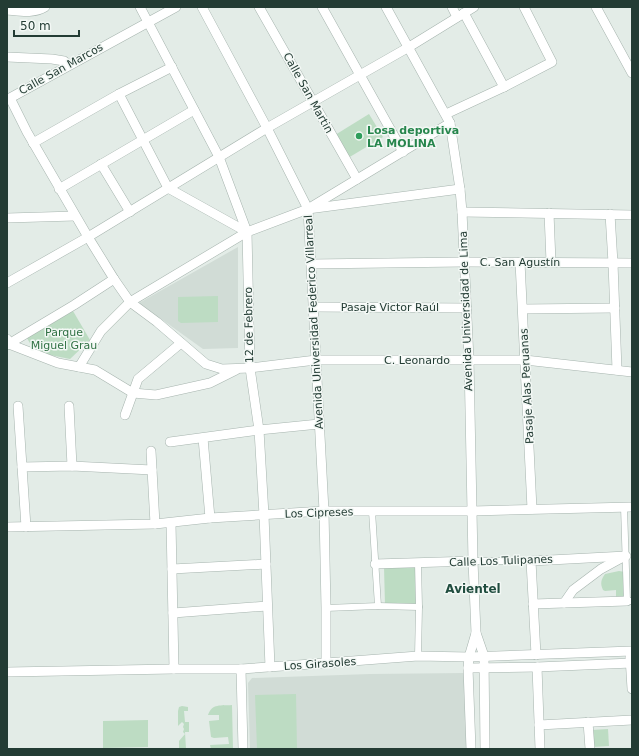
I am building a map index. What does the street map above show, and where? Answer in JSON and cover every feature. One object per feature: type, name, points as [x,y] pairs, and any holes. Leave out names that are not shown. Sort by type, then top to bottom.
[{"type":"street","points":[[7,10],[35,11],[44,7]]},
{"type":"street","name":"12 de Febrero","points":[[140,7],[219,157],[247,232],[250,368],[259,430],[270,667]]},
{"type":"street","name":"Calle San Marcos","points":[[10,98],[176,7]]},
{"type":"street","name":"Avenida Universidad Federico Villarreal","points":[[202,7],[268,128],[308,209],[324,512],[326,664]]},
{"type":"street","name":"Calle San Martin","points":[[259,7],[357,179]]},
{"type":"street","points":[[322,7],[403,152]]},
{"type":"street","name":"Avenida Universidad de Lima","points":[[386,7],[450,123],[460,189],[469,360],[476,633],[484,656],[483,668],[486,749]]},
{"type":"street","points":[[452,7],[461,15],[504,87]]},
{"type":"street","points":[[7,283],[88,237],[219,157],[409,47],[474,7]]},
{"type":"street","points":[[446,114],[504,87],[552,62],[524,7]]},
{"type":"street","points":[[596,7],[632,73]]},
{"type":"street","points":[[7,57],[52,59],[64,61],[69,65]]},
{"type":"street","points":[[33,143],[120,94],[172,67]]},
{"type":"street","points":[[120,94],[168,188],[247,232]]},
{"type":"street","name":"C. Leonardo","points":[[10,98],[33,143],[75,216],[130,302],[157,322],[206,364],[222,369],[250,368],[316,360],[525,360],[632,372]]},
{"type":"street","points":[[59,188],[194,110]]},
{"type":"street","points":[[79,367],[101,331],[130,302],[247,232],[308,209],[450,123]]},
{"type":"street","points":[[101,164],[130,212]]},
{"type":"street","points":[[308,209],[460,189]]},
{"type":"street","points":[[462,212],[632,215]]},
{"type":"street","points":[[549,213],[551,262]]},
{"type":"street","points":[[610,214],[617,370]]},
{"type":"street","points":[[7,218],[75,216]]},
{"type":"street","name":"C. San Agustín","points":[[311,264],[464,262],[632,263]]},
{"type":"street","name":"Pasaje Alas Peruanas","points":[[520,262],[532,509]]},
{"type":"street","points":[[8,342],[74,305],[114,279]]},
{"type":"street","name":"Pasaje Victor Raúl","points":[[313,307],[466,308]]},
{"type":"street","points":[[523,309],[615,308]]},
{"type":"street","points":[[8,342],[58,363],[95,370],[133,393],[156,395],[210,383],[239,368]]},
{"type":"street","points":[[125,415],[138,379],[181,343]]},
{"type":"street","points":[[18,406],[26,527]]},
{"type":"street","points":[[69,406],[72,466]]},
{"type":"street","points":[[170,442],[259,430],[319,424]]},
{"type":"street","points":[[203,438],[210,518]]},
{"type":"street","points":[[151,451],[155,524]]},
{"type":"street","points":[[22,467],[72,466],[152,470]]},
{"type":"street","points":[[533,604],[630,601],[626,556],[628,507]]},
{"type":"street","name":"Los Cipreses","points":[[7,527],[155,524],[210,518],[324,512],[472,511],[628,507]]},
{"type":"street","points":[[372,511],[378,606]]},
{"type":"street","points":[[171,523],[174,669]]},
{"type":"street","points":[[564,603],[572,590],[601,569],[626,556]]},
{"type":"street","name":"Calle Los Tulipanes","points":[[375,564],[626,556]]},
{"type":"street","points":[[531,560],[536,655]]},
{"type":"street","points":[[418,563],[418,656]]},
{"type":"street","points":[[172,569],[266,564]]},
{"type":"street","points":[[173,613],[267,606]]},
{"type":"street","points":[[326,608],[378,606],[419,607]]},
{"type":"street","name":"Avenida Universidad de Lima","points":[[471,749],[468,668],[469,657],[476,633]]},
{"type":"street","points":[[631,651],[632,689]]},
{"type":"street","name":"Los Girasoles","points":[[7,672],[241,669],[326,664],[418,656],[469,657],[631,651]]},
{"type":"street","points":[[468,668],[631,663]]},
{"type":"street","points":[[537,667],[540,749]]},
{"type":"street","points":[[241,669],[243,749]]},
{"type":"street","points":[[539,725],[632,720]]},
{"type":"street","points":[[588,722],[590,749]]},
{"type":"shaded area","points":[[238,247],[238,348],[203,349],[139,303]]},
{"type":"shaded area","points":[[464,673],[467,749],[250,749],[248,683],[252,678],[370,674]]},
{"type":"green space","name":"Losa deportiva LA MOLINA","points":[[369,114],[383,137],[348,158],[335,135]]},
{"type":"green space","points":[[218,296],[218,322],[181,323],[178,321],[178,297]]},
{"type":"green space","name":"Parque Miguel Grau","points":[[73,311],[90,340],[70,359],[35,352],[27,338]]},
{"type":"green space","points":[[384,567],[416,567],[416,604],[385,605]]},
{"type":"green space","points":[[619,571],[625,572],[626,600],[616,600],[616,590],[605,591],[601,585],[605,574]]},
{"type":"green space","points":[[296,694],[297,749],[257,749],[255,695]]},
{"type":"green space","points":[[232,705],[233,749],[211,749],[210,745],[229,744],[228,737],[211,737],[209,721],[219,720],[219,715],[208,715],[214,707]]},
{"type":"green space","points":[[179,707],[188,707],[188,711],[184,711],[185,722],[189,722],[189,732],[185,732],[186,749],[179,749],[179,741],[185,734],[183,732],[184,724],[182,722],[178,726],[178,711]]},
{"type":"green space","points":[[148,720],[148,747],[103,748],[103,721]]},
{"type":"green space","points":[[608,729],[609,746],[593,747],[592,730]]},
{"type":"place","name":"Losa deportiva LA MOLINA","points":[[359,136]]},
{"type":"district","name":"Avientel","points":[[473,589]]}]
